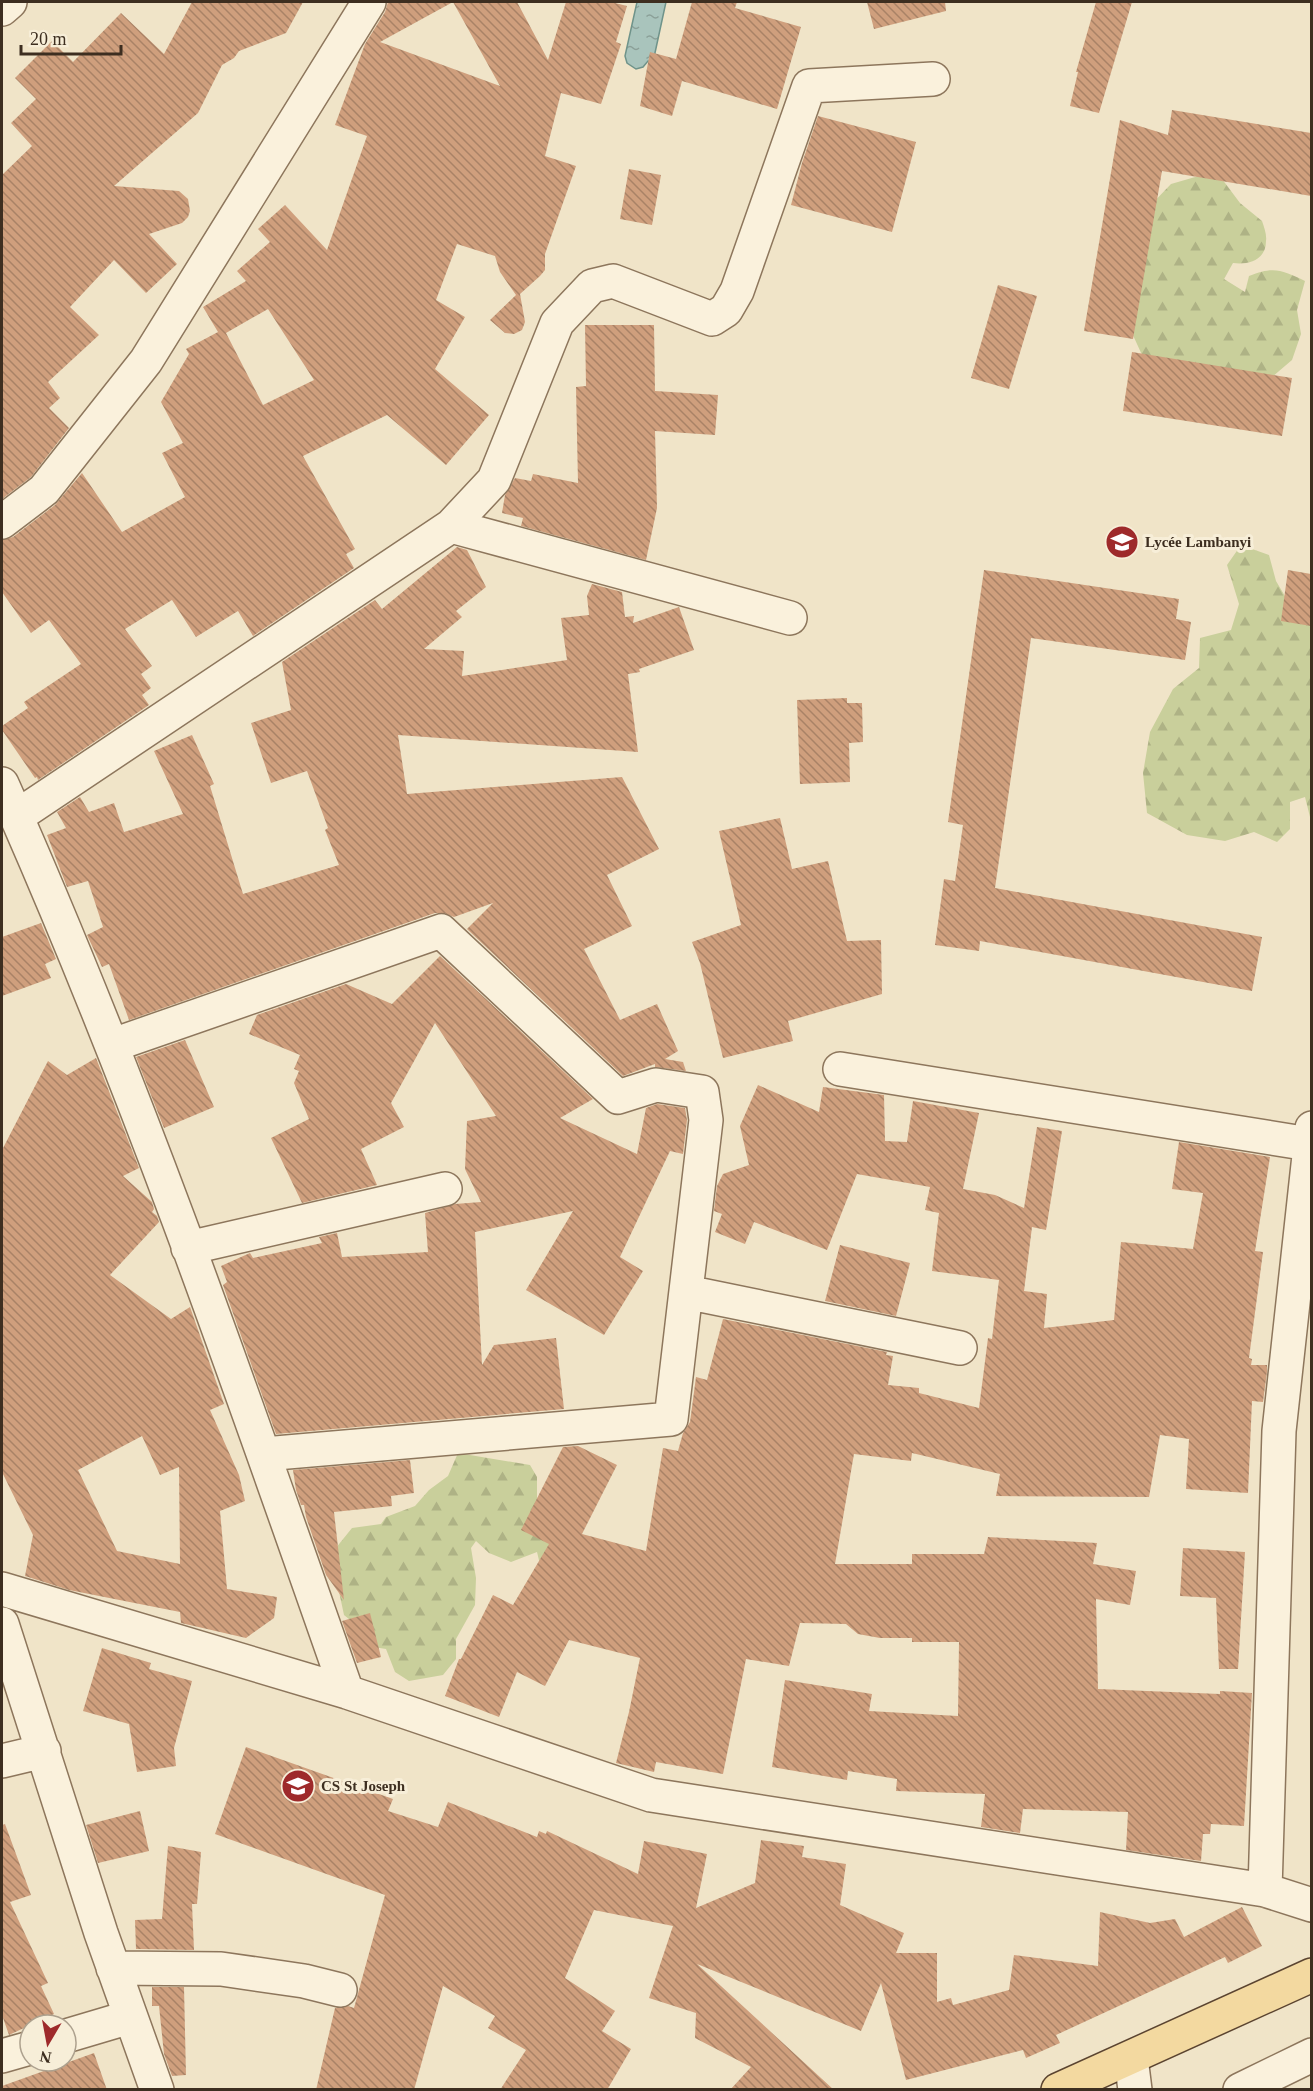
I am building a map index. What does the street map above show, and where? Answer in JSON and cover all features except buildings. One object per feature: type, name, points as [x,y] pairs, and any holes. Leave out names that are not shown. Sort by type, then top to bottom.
[{"type":"main road","points":[[1058,2090],[1133,2074],[1311,1975]]},
{"type":"street","points":[[2,9],[9,2]]},
{"type":"street","points":[[2,522],[44,490],[146,361],[369,2]]},
{"type":"street","points":[[16,817],[451,526],[494,480],[557,323],[592,286],[613,281],[712,319],[726,310],[737,291],[809,86],[933,79]]},
{"type":"street","points":[[451,526],[790,618]]},
{"type":"street","points":[[2,784],[113,1045],[264,1454],[347,1692]]},
{"type":"street","points":[[113,1045],[441,931],[618,1097],[656,1085],[702,1092],[706,1120],[671,1419],[264,1454]]},
{"type":"street","points":[[840,1069],[1310,1136],[1279,1431],[1265,1890]]},
{"type":"street","points":[[188,1248],[445,1189]]},
{"type":"street","points":[[686,1292],[960,1348]]},
{"type":"street","points":[[2,1589],[347,1692],[651,1796],[1265,1890],[1311,1905]]},
{"type":"street","points":[[2,1624],[113,1968],[157,2090]]},
{"type":"street","points":[[2,1761],[44,1751]]},
{"type":"street","points":[[113,1968],[221,1969],[304,1981],[340,1990]]},
{"type":"street","points":[[78,2033],[130,2017]]},
{"type":"street","points":[[2,2056],[18,2051]]},
{"type":"street","points":[[1240,2090],[1311,2055]]},
{"type":"green space","points":[[1216,171],[1240,203],[1262,221],[1266,236],[1265,247],[1260,257],[1250,262],[1233,263],[1224,279],[1245,292],[1249,276],[1265,271],[1284,272],[1305,281],[1297,310],[1301,334],[1292,360],[1265,383],[1147,366],[1127,322],[1147,209],[1171,184]]},
{"type":"green space","points":[[1241,545],[1269,555],[1276,581],[1292,608],[1311,614],[1311,817],[1305,797],[1290,802],[1290,829],[1277,842],[1254,832],[1225,841],[1187,835],[1147,813],[1143,773],[1150,732],[1173,689],[1199,668],[1200,638],[1231,630],[1239,604],[1227,565]]},
{"type":"green space","points":[[458,1453],[530,1465],[537,1477],[537,1527],[558,1537],[542,1573],[537,1552],[511,1562],[489,1553],[476,1541],[471,1548],[476,1578],[475,1605],[456,1639],[456,1659],[443,1675],[409,1681],[395,1672],[386,1649],[361,1645],[355,1624],[344,1615],[331,1554],[352,1528],[381,1524],[386,1517],[415,1506],[429,1490],[448,1476]]},
{"type":"water","points":[[637,2],[666,2],[653,62],[648,61],[643,67],[636,69],[627,63],[625,56]]},
{"type":"place","name":"Lycée Lambanyi","points":[[1122,542]]},
{"type":"place","name":"CS St Joseph","points":[[298,1786]]}]
